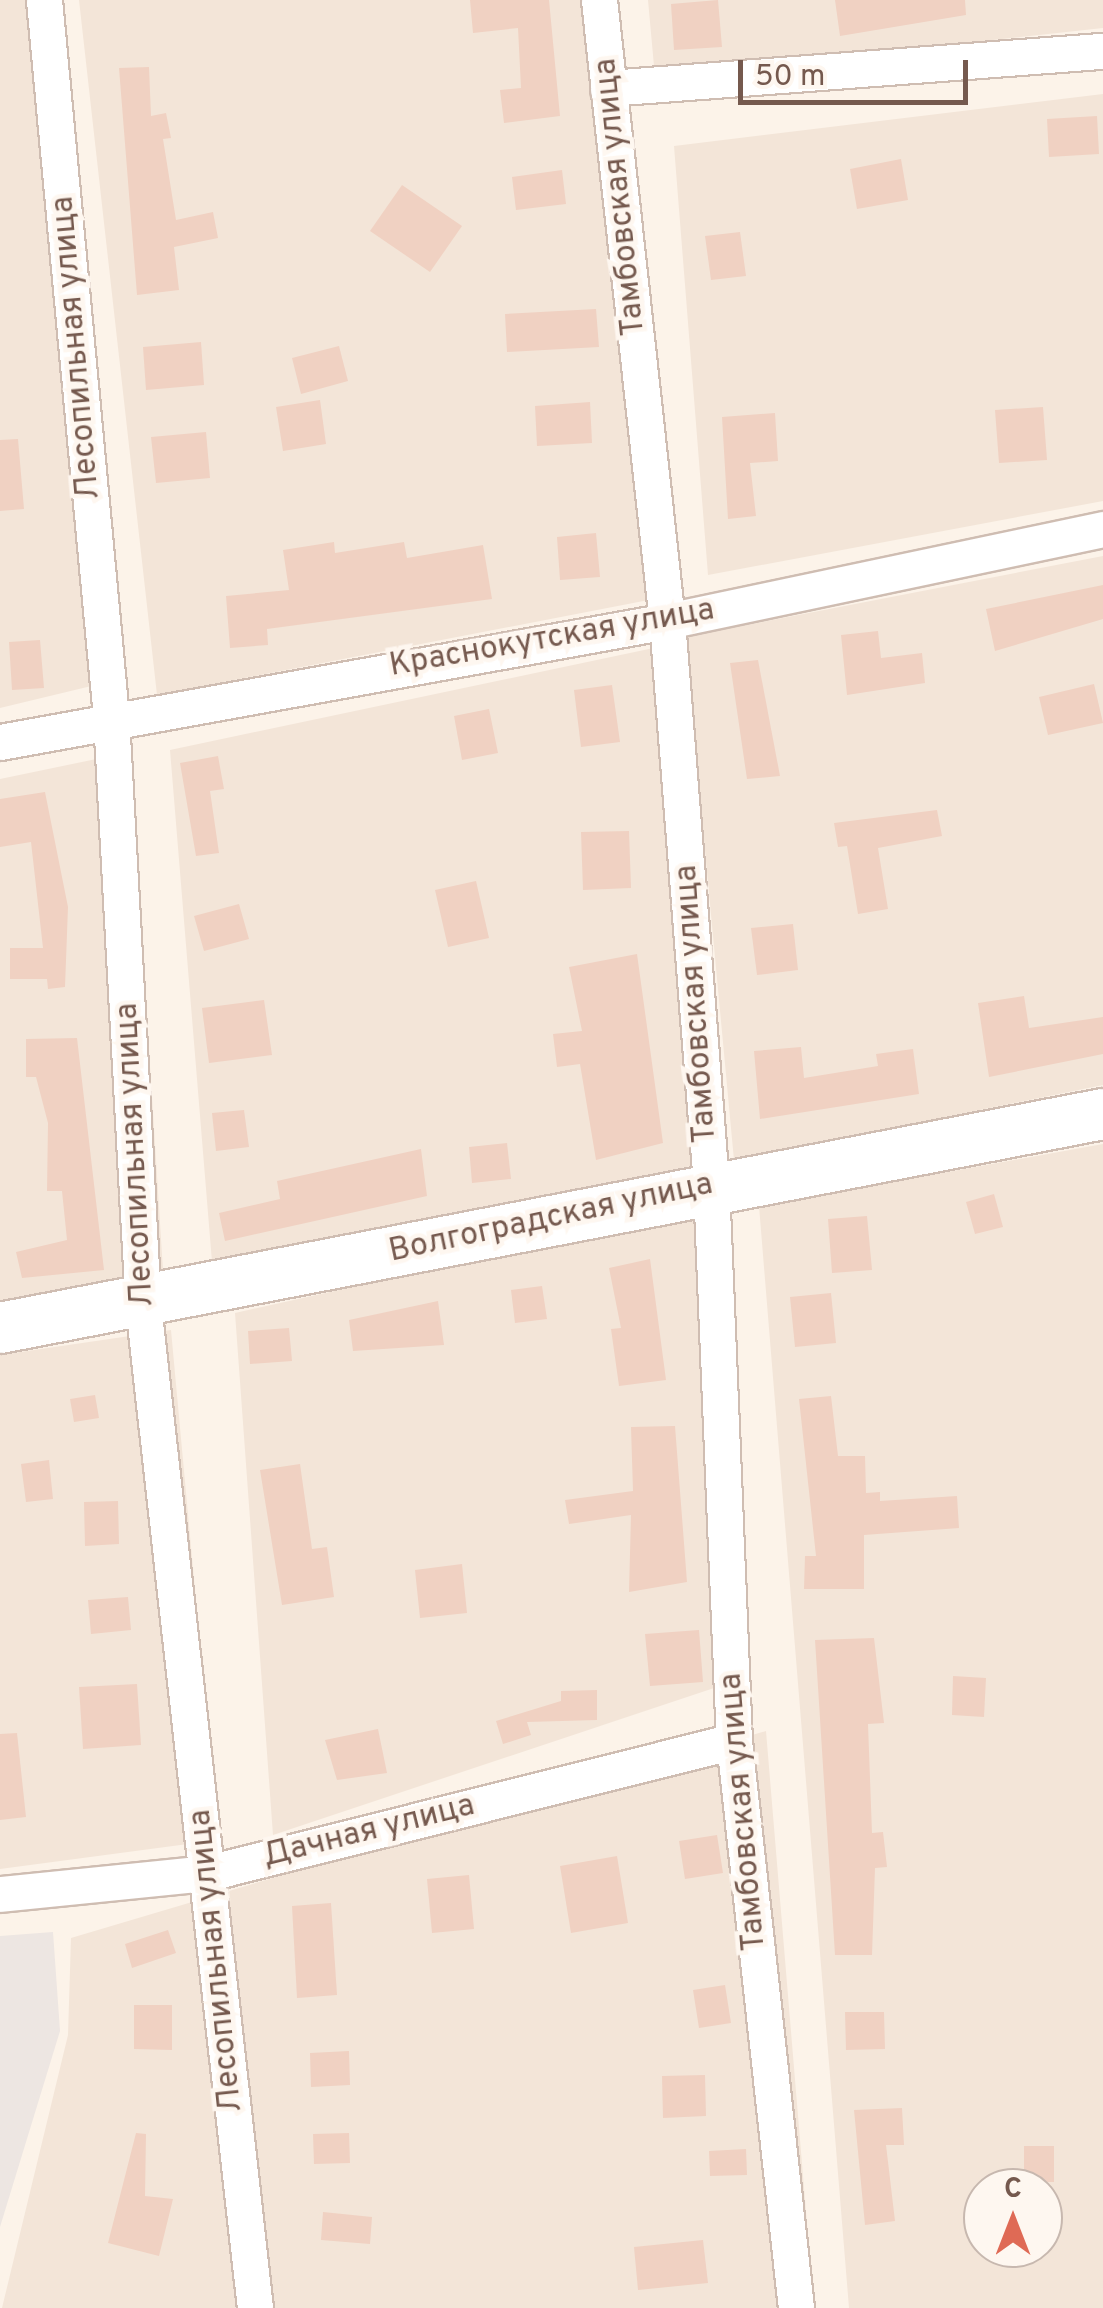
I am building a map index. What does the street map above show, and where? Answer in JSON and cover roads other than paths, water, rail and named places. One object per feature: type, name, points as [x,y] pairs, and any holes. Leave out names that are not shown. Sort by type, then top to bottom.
[{"type":"street","name":"Лесопильная улица","points":[[44,0],[111,716],[144,1305],[255,2308]]},
{"type":"street","name":"Тамбовская улица","points":[[598,0],[668,620],[711,1184],[734,1740],[796,2308]]},
{"type":"street","points":[[608,88],[1103,51]]},
{"type":"street","name":"Краснокутская улица","points":[[0,742],[111,716],[668,620],[1103,529]]},
{"type":"street","name":"Волгоградская улица","points":[[0,1328],[144,1305],[711,1184],[1103,1114]]},
{"type":"street","name":"Дачная улица","points":[[0,1894],[208,1873],[734,1740]]}]
